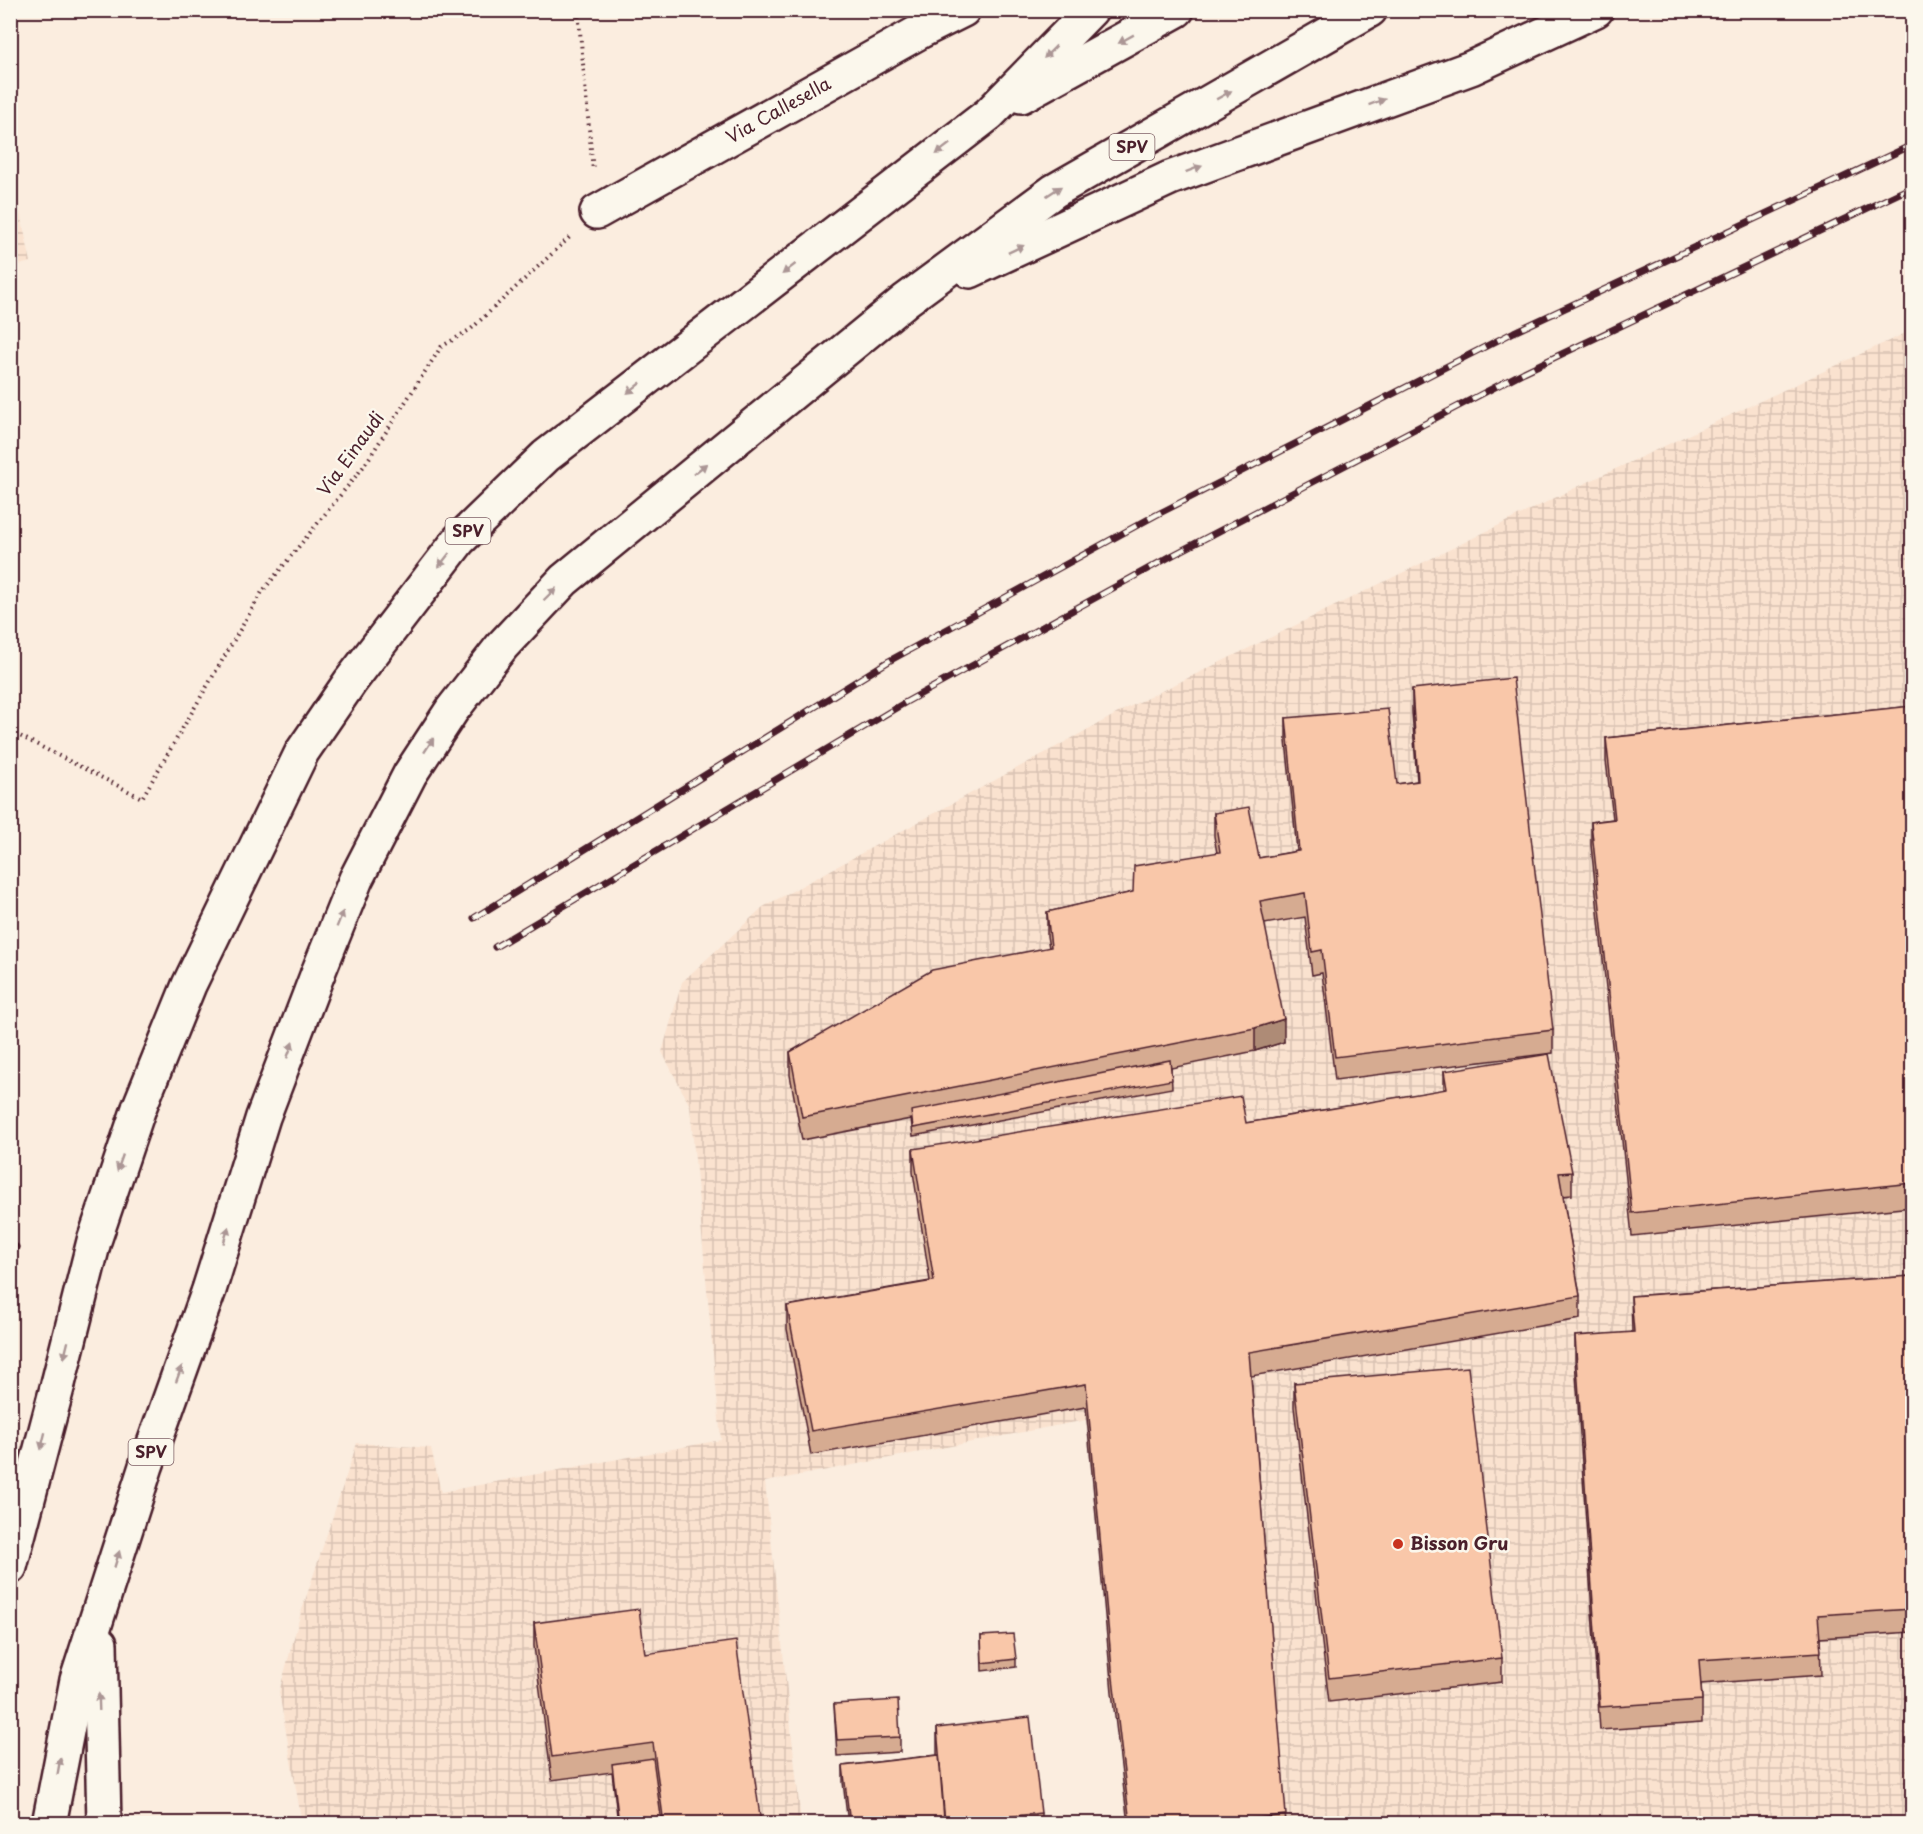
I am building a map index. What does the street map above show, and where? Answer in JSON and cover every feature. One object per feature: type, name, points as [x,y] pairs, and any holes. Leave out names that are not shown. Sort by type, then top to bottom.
[{"type":"main road","name":"Via Callesella","points":[[597,213],[921,31],[963,10]]},
{"type":"main road","points":[[989,114],[1091,10]]},
{"type":"main road","name":"SPV","points":[[10,1567],[94,1241],[139,1108],[189,985],[302,752],[350,682],[459,540],[546,456],[989,114],[1177,10]]},
{"type":"main road","name":"SPV","points":[[100,1615],[146,1466],[209,1290],[263,1117],[356,879],[410,774],[452,710],[502,646],[564,580],[906,300],[1053,191],[1370,10]]},
{"type":"main road","points":[[906,300],[1170,178],[1471,68],[1596,10]]},
{"type":"main road","points":[[49,1824],[77,1680],[100,1615]]},
{"type":"main road","points":[[100,1615],[99,1695],[104,1824]]},
{"type":"path","points":[[578,10],[597,213]]},
{"type":"path","name":"Via Einaudi","points":[[10,731],[142,798],[262,592],[364,466],[441,346],[471,329],[597,213]]},
{"type":"shaded area","points":[[11,172],[31,262],[10,267]]},
{"type":"shaded area","points":[[1912,330],[1912,1816],[1893,1824],[1128,1823],[1086,1420],[765,1482],[801,1823],[302,1823],[279,1692],[300,1616],[357,1443],[431,1448],[441,1492],[721,1440],[690,1106],[662,1052],[682,982],[763,907],[1129,707],[1575,488]]},
{"type":"building","points":[[1513,678],[1553,1030],[1335,1057],[1322,950],[1312,952],[1305,893],[1260,901],[1284,1019],[1255,1028],[802,1117],[790,1052],[932,970],[1051,947],[1047,912],[1133,892],[1134,866],[1220,852],[1214,813],[1249,807],[1259,858],[1299,851],[1286,718],[1388,709],[1397,784],[1418,781],[1412,689]]},
{"type":"building","points":[[1912,706],[1912,1183],[1632,1213],[1591,822],[1615,819],[1606,738]]},
{"type":"building","points":[[1549,1054],[1572,1172],[1559,1173],[1580,1296],[1249,1352],[1286,1815],[1200,1824],[1130,1824],[1112,1669],[1086,1384],[811,1431],[787,1306],[934,1281],[913,1149],[1241,1096],[1246,1123],[1447,1089],[1444,1071]]},
{"type":"building","points":[[1170,1060],[1172,1080],[913,1128],[911,1111]]},
{"type":"building","points":[[1912,1276],[1912,1609],[1818,1615],[1821,1652],[1699,1660],[1702,1700],[1600,1707],[1575,1336],[1634,1332],[1631,1296]]},
{"type":"building","name":"Bisson Gru","points":[[1468,1367],[1502,1658],[1329,1678],[1294,1383]]},
{"type":"building","points":[[639,1609],[645,1654],[736,1641],[761,1824],[664,1824],[653,1743],[552,1757],[534,1623]]},
{"type":"building","points":[[1013,1634],[1016,1659],[982,1663],[981,1636]]},
{"type":"building","points":[[898,1700],[900,1737],[837,1740],[834,1704]]},
{"type":"building","points":[[1030,1717],[1041,1813],[945,1824],[937,1728]]},
{"type":"building","points":[[939,1755],[944,1819],[909,1824],[850,1824],[843,1766]]},
{"type":"building","points":[[653,1758],[662,1824],[619,1824],[612,1764]]},
{"type":"railway","points":[[474,918],[889,661],[1156,515],[1514,332],[1912,145]]},
{"type":"railway","points":[[495,947],[906,702],[1173,555],[1524,372],[1912,187]]},
{"type":"railway","points":[[10,1251],[16,1247]]},
{"type":"place","name":"Bisson Gru","points":[[1398,1544]]}]
